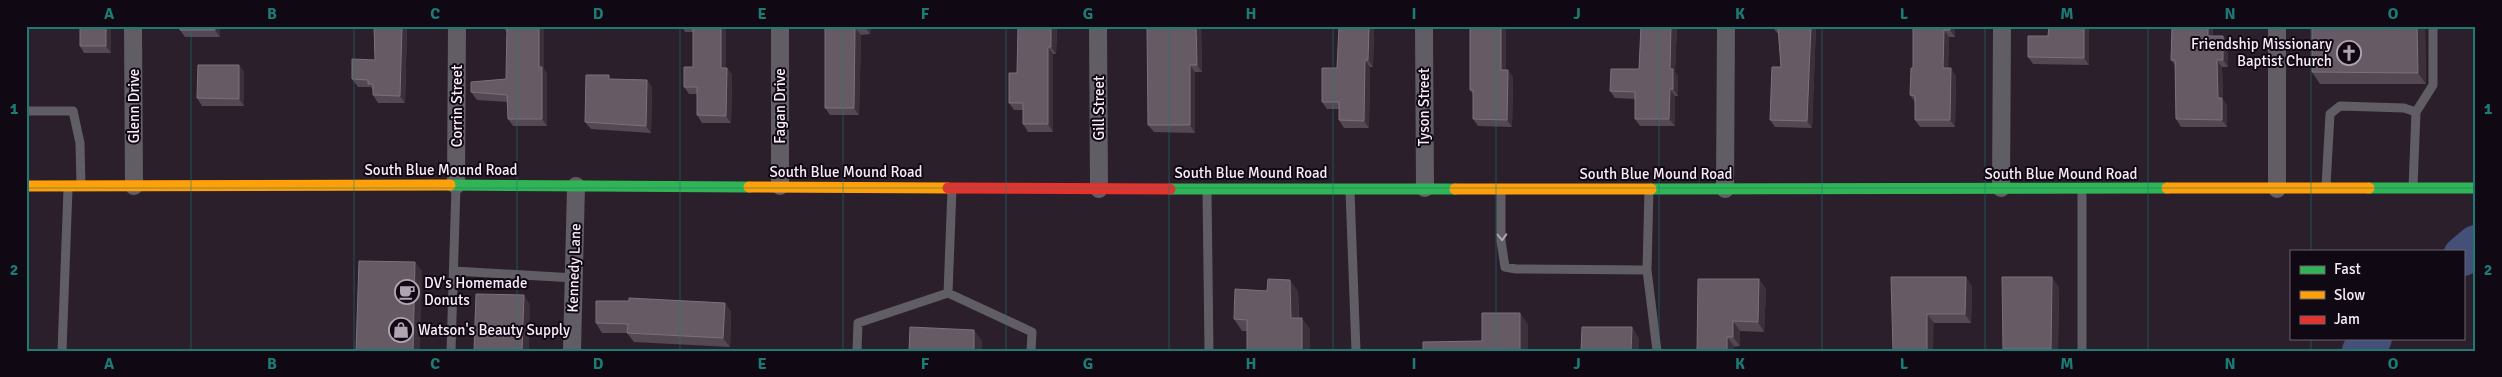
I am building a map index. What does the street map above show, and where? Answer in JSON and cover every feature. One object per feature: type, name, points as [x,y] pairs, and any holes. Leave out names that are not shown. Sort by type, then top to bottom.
[{"type":"main road","name":"South Blue Mound Road","points":[[26,186],[456,185],[1099,189],[2001,188],[2082,190],[2476,188]]},
{"type":"street","name":"Glenn Drive","points":[[133,26],[134,186]]},
{"type":"street","name":"Corrin Street","points":[[456,185],[457,26]]},
{"type":"street","name":"Fagan Drive","points":[[780,26],[780,186]]},
{"type":"street","name":"Gill Street","points":[[1098,26],[1099,189]]},
{"type":"street","name":"Tyson Street","points":[[1424,26],[1425,188]]},
{"type":"street","points":[[1725,189],[1726,26]]},
{"type":"street","points":[[2001,188],[2002,26]]},
{"type":"street","points":[[2277,26],[2277,189]]},
{"type":"street","name":"Kennedy Lane","points":[[572,351],[576,186]]},
{"type":"lane","points":[[2413,188],[2416,112],[2433,84],[2433,26]]},
{"type":"lane","points":[[2326,188],[2330,114],[2340,106],[2404,108],[2416,112]]},
{"type":"lane","points":[[26,111],[73,111],[80,143],[81,186]]},
{"type":"lane","points":[[452,351],[456,185]]},
{"type":"lane","points":[[62,351],[68,186]]},
{"type":"lane","points":[[948,293],[952,187]]},
{"type":"lane","points":[[1207,188],[1209,351]]},
{"type":"lane","points":[[1350,188],[1356,351]]},
{"type":"lane","points":[[1501,188],[1501,241],[1505,267],[1516,269],[1647,270]]},
{"type":"lane","points":[[1649,189],[1647,270],[1657,351]]},
{"type":"lane","points":[[2082,190],[2082,351]]},
{"type":"lane","points":[[454,271],[574,278]]},
{"type":"lane","points":[[857,351],[858,322],[948,293],[1032,332],[1031,351]]},
{"type":"building","points":[[80,26],[106,26],[106,46],[80,46]]},
{"type":"building","points":[[180,26],[215,26],[215,30],[180,30]]},
{"type":"building","points":[[374,26],[402,26],[400,96],[373,95],[373,84],[368,84],[368,80],[352,79],[352,59],[375,60]]},
{"type":"building","points":[[507,26],[539,26],[539,67],[542,67],[542,119],[508,119],[507,95],[471,92],[471,82],[506,79]]},
{"type":"building","points":[[693,26],[721,26],[721,68],[727,68],[726,116],[697,115],[697,87],[684,87],[684,67],[693,67]]},
{"type":"building","points":[[825,26],[865,26],[855,28],[854,108],[825,108]]},
{"type":"building","points":[[1018,26],[1051,26],[1051,47],[1048,47],[1048,124],[1023,124],[1023,103],[1009,103],[1009,73],[1017,73]]},
{"type":"building","points":[[1147,26],[1196,26],[1197,65],[1190,65],[1190,125],[1148,125]]},
{"type":"building","points":[[1339,26],[1369,26],[1368,60],[1365,60],[1364,121],[1339,120],[1339,102],[1322,102],[1322,68],[1337,68]]},
{"type":"building","points":[[1470,26],[1501,26],[1501,70],[1508,70],[1507,120],[1473,119],[1473,90],[1470,90]]},
{"type":"building","points":[[1641,26],[1671,26],[1670,69],[1673,69],[1673,89],[1670,89],[1669,119],[1635,119],[1635,92],[1610,91],[1611,69],[1639,69]]},
{"type":"building","points":[[1778,26],[1811,26],[1807,121],[1770,120],[1772,67],[1781,67]]},
{"type":"building","points":[[1913,26],[1950,26],[1950,30],[1944,30],[1943,68],[1951,68],[1950,120],[1915,120],[1915,96],[1910,95],[1911,68],[1913,68]]},
{"type":"building","points":[[2049,26],[2084,26],[2084,58],[2028,57],[2028,36],[2048,36]]},
{"type":"building","points":[[2172,26],[2208,26],[2208,36],[2223,36],[2223,60],[2217,60],[2218,98],[2222,98],[2222,120],[2176,119],[2175,60],[2171,60]]},
{"type":"building","points":[[2312,26],[2417,26],[2418,73],[2312,72]]},
{"type":"building","points":[[198,65],[239,65],[239,99],[197,98]]},
{"type":"building","points":[[586,75],[609,75],[609,79],[647,80],[646,126],[585,122]]},
{"type":"building","points":[[359,261],[415,262],[413,351],[356,351]]},
{"type":"building","points":[[1891,277],[1966,277],[1965,314],[1927,314],[1927,351],[1893,351]]},
{"type":"building","points":[[2002,277],[2052,277],[2051,349],[2003,349]]},
{"type":"building","points":[[1268,279],[1290,280],[1291,318],[1302,318],[1302,351],[1247,351],[1247,320],[1234,319],[1235,289],[1267,291]]},
{"type":"building","points":[[1698,279],[1759,279],[1758,322],[1733,321],[1733,337],[1727,337],[1727,351],[1697,351]]},
{"type":"building","points":[[476,294],[524,295],[522,351],[474,351]]},
{"type":"building","points":[[629,298],[725,303],[723,338],[627,333],[628,324],[596,323],[596,301],[629,301]]},
{"type":"building","points":[[1482,313],[1520,313],[1520,351],[1423,351],[1423,342],[1482,341]]},
{"type":"building","points":[[910,327],[974,330],[974,351],[909,351]]},
{"type":"building","points":[[1582,327],[1632,327],[1631,351],[1581,351]]},
{"type":"waterway","points":[[2464,255],[2476,245]]},
{"type":"waterway","points":[[2362,351],[2370,340]]},
{"type":"traffic: fast","points":[[450,185],[749,187]]},
{"type":"traffic: fast","points":[[1651,189],[2167,188]]},
{"type":"traffic: fast","points":[[2369,188],[2476,188]]},
{"type":"traffic: fast","points":[[1170,189],[1455,189]]},
{"type":"traffic: slow","points":[[26,186],[450,185]]},
{"type":"traffic: slow","points":[[749,187],[948,188]]},
{"type":"traffic: slow","points":[[2167,188],[2369,188]]},
{"type":"traffic: slow","points":[[1455,189],[1651,189]]},
{"type":"traffic: jam","points":[[948,188],[1170,189]]},
{"type":"place","name":"Friendship Missionary Baptist Church","points":[[2349,53]]},
{"type":"place","name":"DV's Homemade Donuts","points":[[407,292]]},
{"type":"place","name":"Watson's Beauty Supply","points":[[401,330]]}]
